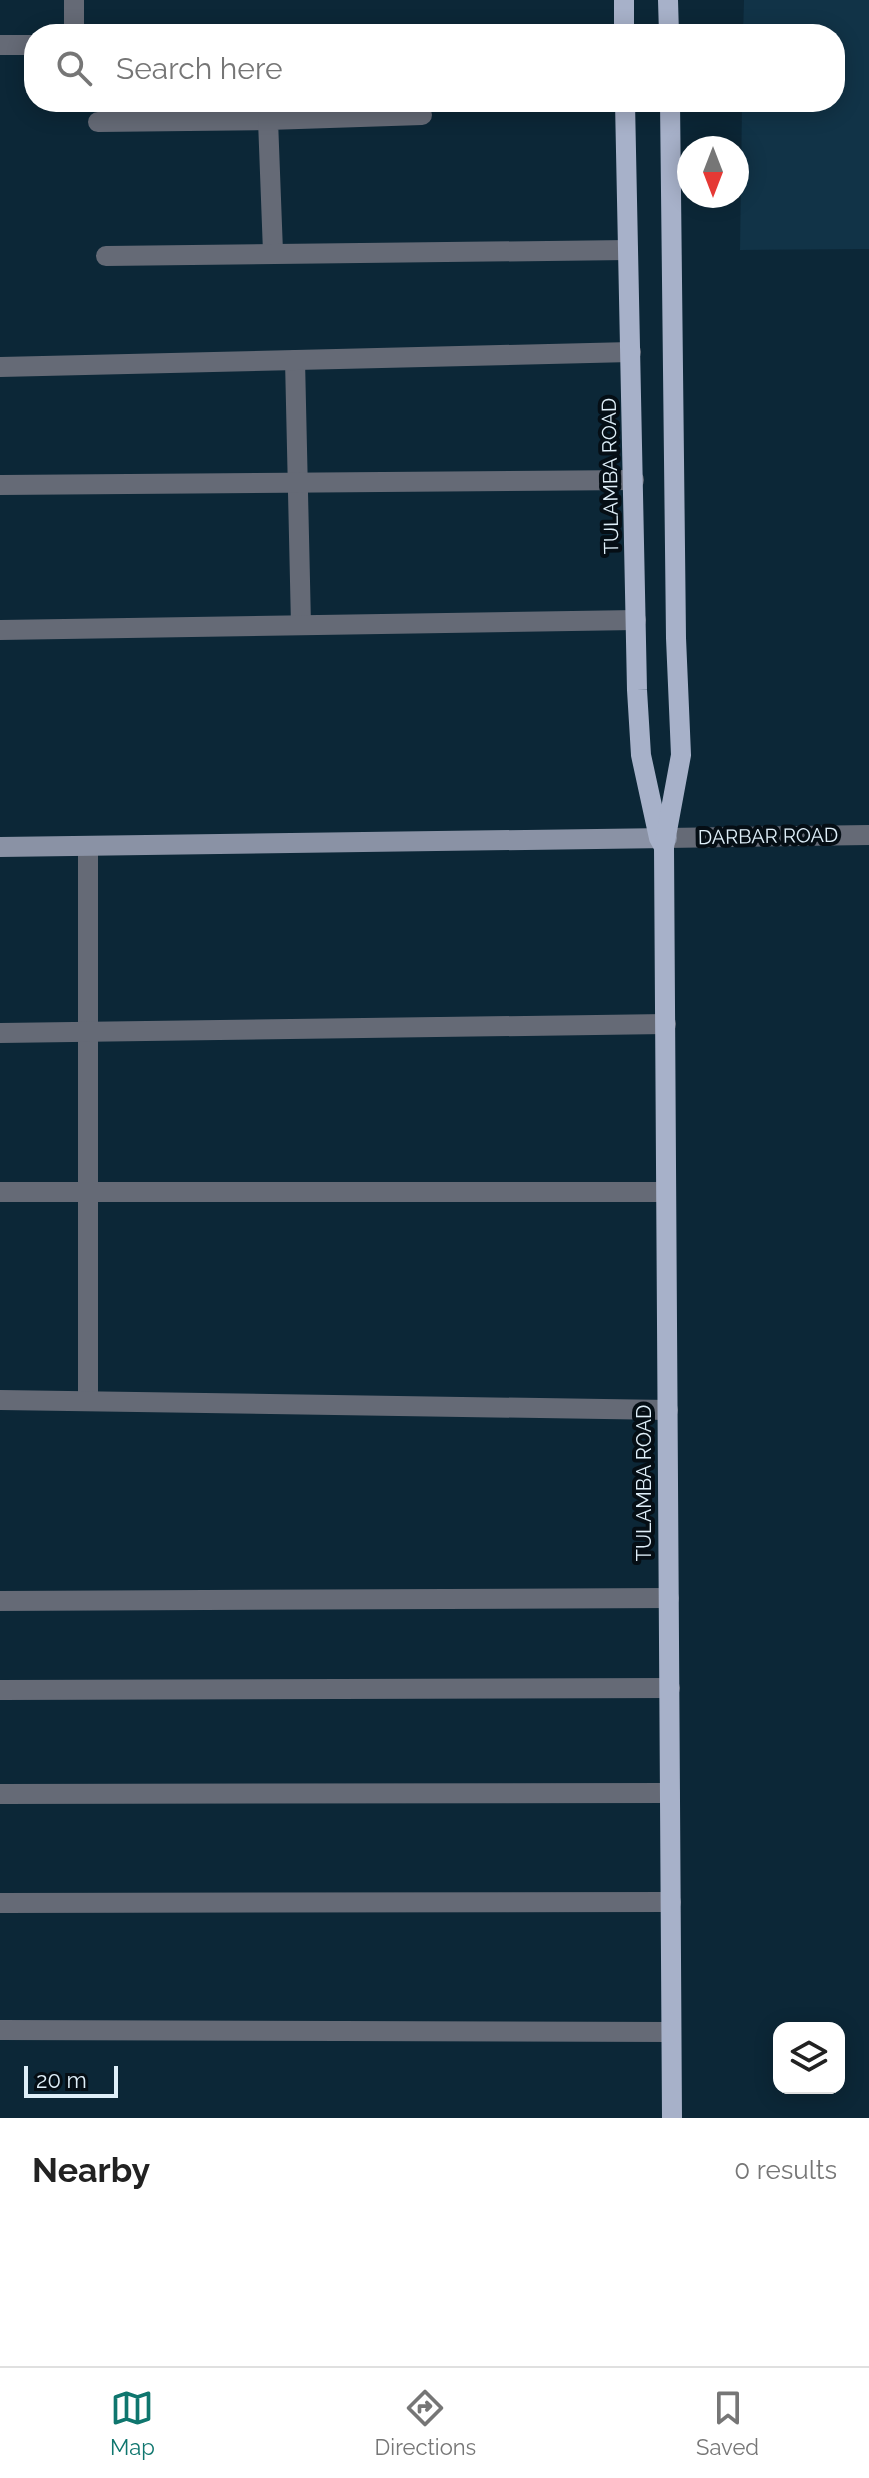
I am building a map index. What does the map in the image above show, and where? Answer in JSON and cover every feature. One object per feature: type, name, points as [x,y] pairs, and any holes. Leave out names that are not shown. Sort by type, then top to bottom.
[{"type":"main road","points":[[624,0],[624,24]]},
{"type":"main road","points":[[668,0],[669,24]]},
{"type":"main road","name":"TULAMBA ROAD","points":[[625,112],[641,755],[663,841]]},
{"type":"main road","name":"TULAMBA ROAD","points":[[670,112],[676,638],[681,755],[663,841],[672,2118]]},
{"type":"street","points":[[74,0],[74,24]]},
{"type":"street","points":[[0,45],[24,45]]},
{"type":"street","points":[[98,122],[422,115]]},
{"type":"street","points":[[268,120],[273,252]]},
{"type":"street","points":[[106,256],[628,250]]},
{"type":"street","points":[[0,367],[631,352]]},
{"type":"street","points":[[295,360],[301,625]]},
{"type":"street","points":[[0,485],[634,480]]},
{"type":"street","points":[[0,630],[636,620]]},
{"type":"street","name":"DARBAR ROAD","points":[[663,841],[869,835]]},
{"type":"street","points":[[0,846],[663,841]]},
{"type":"street","points":[[88,846],[88,1401]]},
{"type":"street","points":[[0,1033],[666,1024]]},
{"type":"street","points":[[0,1192],[666,1192]]},
{"type":"street","points":[[0,1400],[668,1410]]},
{"type":"street","points":[[0,1601],[669,1598]]},
{"type":"street","points":[[0,1690],[670,1688]]},
{"type":"street","points":[[0,1794],[670,1793]]},
{"type":"street","points":[[0,1903],[671,1902]]},
{"type":"street","points":[[0,2030],[671,2032]]},
{"type":"shaded area","points":[[744,0],[869,0],[869,249],[740,250],[741,208],[749,208],[749,136],[742,136],[742,112],[845,112],[845,24],[743,24]]}]
